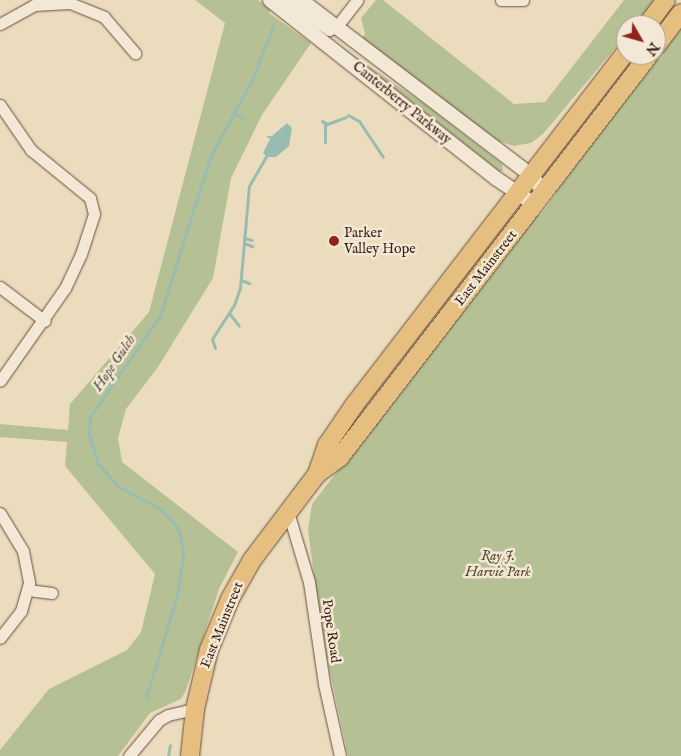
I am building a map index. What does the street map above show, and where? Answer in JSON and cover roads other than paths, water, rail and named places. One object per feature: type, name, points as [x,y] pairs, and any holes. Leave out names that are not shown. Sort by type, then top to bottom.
[{"type":"main road","points":[[655,15],[666,0]]},
{"type":"main road","points":[[666,33],[681,13]]},
{"type":"main road","name":"East Mainstreet","points":[[317,474],[327,445],[355,404],[616,65]]},
{"type":"main road","name":"East Mainstreet","points":[[190,756],[195,709],[209,650],[230,599],[252,560],[317,474],[340,457],[641,65]]},
{"type":"street","name":"Canterberry Parkway","points":[[270,0],[517,194],[539,198],[531,175],[301,0]]},
{"type":"street","points":[[286,0],[326,30],[337,26],[357,0]]},
{"type":"street","points":[[501,0],[520,1],[518,14]]},
{"type":"street","points":[[0,24],[34,4],[70,2],[104,17],[135,53]]},
{"type":"street","points":[[0,105],[32,150],[98,204],[81,254],[45,321],[0,382]]},
{"type":"street","points":[[0,287],[45,321]]},
{"type":"street","name":"Pope Road","points":[[288,512],[309,582],[320,659],[340,756]]},
{"type":"street","points":[[0,513],[26,558],[28,590],[18,618],[0,638]]},
{"type":"street","points":[[28,590],[52,593]]},
{"type":"street","points":[[129,756],[160,720],[168,715],[195,709]]},
{"type":"water","points":[[287,123],[292,128],[289,146],[276,157],[267,157],[263,153],[270,139],[266,136],[272,136]]},
{"type":"waterway","name":"Hope Gulch","points":[[146,698],[177,595],[183,556],[181,539],[177,527],[161,509],[119,487],[98,464],[89,435],[90,417],[160,316],[210,157],[252,80],[273,26]]},
{"type":"waterway","points":[[233,112],[244,119]]},
{"type":"waterway","points":[[348,115],[359,121],[383,157]]},
{"type":"waterway","points":[[322,121],[327,124],[346,117]]},
{"type":"waterway","points":[[325,124],[325,142]]},
{"type":"waterway","points":[[215,348],[212,339],[234,305],[240,288],[249,186],[268,153]]},
{"type":"waterway","points":[[244,238],[252,240]]},
{"type":"waterway","points":[[244,243],[252,246]]},
{"type":"waterway","points":[[241,280],[249,283]]},
{"type":"waterway","points":[[229,313],[239,326]]},
{"type":"waterway","points":[[168,756],[170,745]]},
{"type":"place","name":"Parker Valley Hope","points":[[334,241]]},
{"type":"park label","name":"Ray J. Harvie Park","points":[[498,564]]}]
